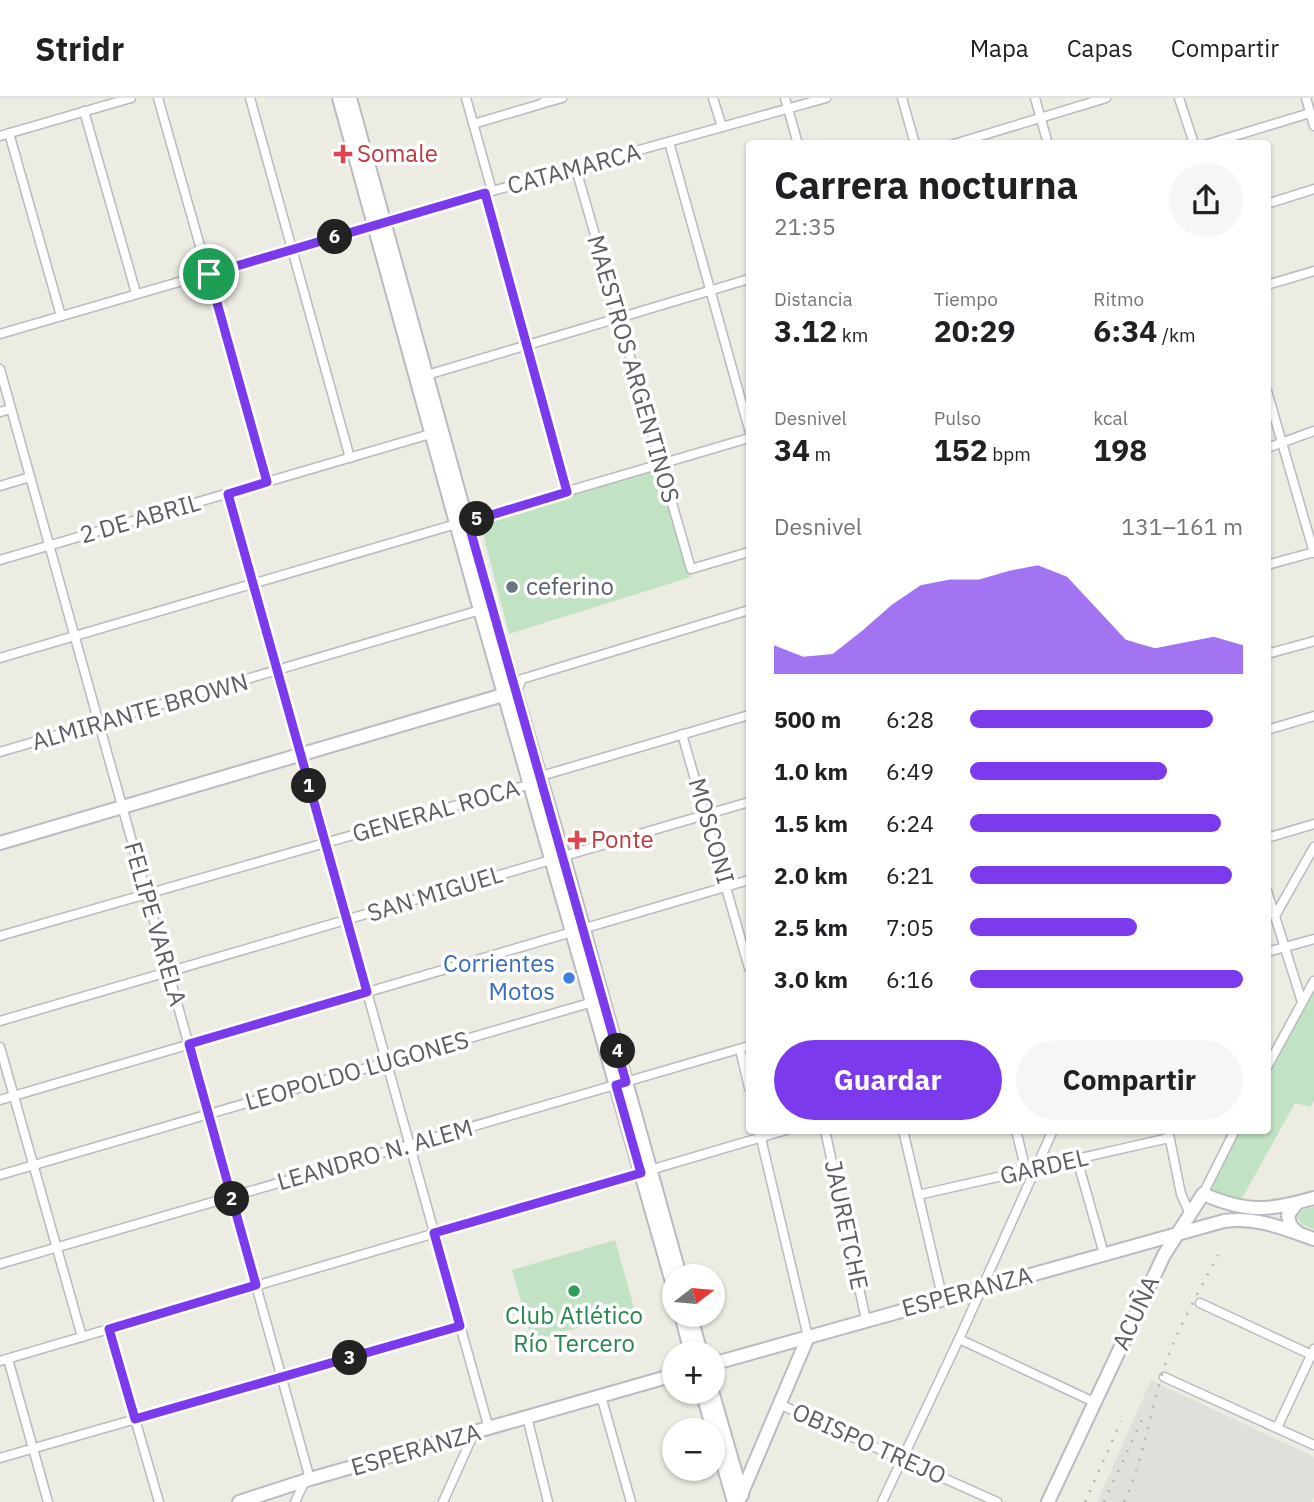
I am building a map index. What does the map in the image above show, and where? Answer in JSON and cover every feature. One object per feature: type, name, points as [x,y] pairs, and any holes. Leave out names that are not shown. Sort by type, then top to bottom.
[{"type":"main road","points":[[339,98],[427,374],[437,432]]},
{"type":"main road","points":[[350,98],[380,224],[510,696]]},
{"type":"main road","points":[[462,523],[481,610],[536,780],[646,1171],[676,1264]]},
{"type":"main road","points":[[0,843],[123,811],[510,696]]},
{"type":"main road","points":[[0,851],[123,811]]},
{"type":"main road","points":[[578,930],[593,1002],[621,1084]]},
{"type":"main road","points":[[646,1171],[668,1264]]},
{"type":"main road","points":[[1208,1196],[1230,1205],[1254,1209],[1314,1198]]},
{"type":"main road","points":[[1142,1303],[1176,1247],[1207,1226],[1216,1208],[1208,1196]]},
{"type":"main road","name":"ACUÑA","points":[[1048,1502],[1164,1255],[1190,1214],[1208,1196]]},
{"type":"main road","points":[[1297,1203],[1288,1214],[1290,1225],[1298,1233]]},
{"type":"main road","points":[[1190,1214],[1207,1226]]},
{"type":"main road","name":"ESPERANZA","points":[[725,1360],[1207,1226],[1248,1219],[1314,1239]]},
{"type":"main road","points":[[739,1500],[808,1337]]},
{"type":"main road","name":"ESPERANZA","points":[[239,1502],[662,1378]]},
{"type":"main road","points":[[706,1404],[739,1500]]},
{"type":"main road","points":[[715,1404],[739,1500]]},
{"type":"street","points":[[61,316],[4,135],[131,98]]},
{"type":"street","points":[[158,98],[267,482]]},
{"type":"street","points":[[250,98],[350,458]]},
{"type":"street","points":[[466,98],[527,346],[567,492]]},
{"type":"street","points":[[473,124],[562,98]]},
{"type":"street","points":[[713,98],[722,127]]},
{"type":"street","points":[[785,98],[798,140]]},
{"type":"street","name":"CATAMARCA","points":[[0,334],[488,192],[826,98]]},
{"type":"street","points":[[902,98],[914,140]]},
{"type":"street","points":[[1035,98],[1047,140]]},
{"type":"street","points":[[967,140],[1106,98]]},
{"type":"street","points":[[1179,98],[1193,140]]},
{"type":"street","points":[[1306,98],[1314,126]]},
{"type":"street","points":[[84,111],[136,293]]},
{"type":"street","points":[[1221,140],[1310,113]]},
{"type":"street","points":[[669,142],[746,418]]},
{"type":"street","name":"MAESTROS ARGENTINOS","points":[[576,169],[691,569],[746,553]]},
{"type":"street","points":[[1271,203],[1314,189]]},
{"type":"street","points":[[1271,284],[1314,271]]},
{"type":"street","points":[[427,374],[746,280]]},
{"type":"street","name":"FELIPE VARELA","points":[[0,369],[282,1377],[307,1480]]},
{"type":"street","points":[[1271,405],[1314,552],[1271,564]]},
{"type":"street","points":[[0,412],[11,409]]},
{"type":"street","points":[[1271,446],[1314,431]]},
{"type":"street","name":"2 DE ABRIL","points":[[0,561],[437,432]]},
{"type":"street","points":[[0,658],[746,439]]},
{"type":"street","points":[[0,486],[30,477]]},
{"type":"street","points":[[228,494],[489,1429]]},
{"type":"street","name":"ALMIRANTE BROWN","points":[[0,752],[481,610]]},
{"type":"street","points":[[510,696],[522,679],[746,611]]},
{"type":"street","points":[[1271,653],[1314,641]]},
{"type":"street","name":"GENERAL ROCA","points":[[0,936],[326,843],[746,716]]},
{"type":"street","points":[[1271,729],[1314,716]]},
{"type":"street","name":"MOSCONI","points":[[682,734],[746,952]]},
{"type":"street","name":"SAN MIGUEL","points":[[0,1021],[746,803]]},
{"type":"street","points":[[1271,837],[1314,824]]},
{"type":"street","points":[[1275,916],[1314,847]]},
{"type":"street","points":[[0,1100],[746,881]]},
{"type":"street","points":[[1271,904],[1302,1002]]},
{"type":"street","points":[[1271,951],[1314,939]]},
{"type":"street","points":[[1271,1060],[1314,981]]},
{"type":"street","name":"LEOPOLDO LUGONES","points":[[0,1175],[593,1002]]},
{"type":"street","points":[[0,1047],[82,1337]]},
{"type":"street","name":"LEANDRO N. ALEM","points":[[0,1264],[744,1048]]},
{"type":"street","points":[[48,1502],[4,1360],[646,1171],[760,1134],[808,1337]]},
{"type":"street","name":"JAURETCHE","points":[[826,1134],[866,1320]]},
{"type":"street","points":[[904,1134],[943,1300]]},
{"type":"street","points":[[1017,1134],[1026,1171]]},
{"type":"street","points":[[882,1502],[1051,1134]]},
{"type":"street","points":[[1168,1134],[1181,1194],[1190,1214]]},
{"type":"street","name":"GARDEL","points":[[919,1195],[1077,1159],[1168,1134]]},
{"type":"street","name":"ACUÑA","points":[[1208,1196],[1233,1134]]},
{"type":"street","points":[[1077,1159],[1104,1254]]},
{"type":"street","points":[[1200,1303],[1313,1353],[1277,1428]]},
{"type":"street","points":[[0,1458],[460,1326]]},
{"type":"street","points":[[109,1329],[159,1502]]},
{"type":"street","points":[[959,1339],[1094,1402]]},
{"type":"street","points":[[1164,1377],[1314,1445]]},
{"type":"street","points":[[601,1396],[631,1502]]},
{"type":"street","name":"OBISPO TREJO","points":[[779,1404],[997,1502]]},
{"type":"street","points":[[527,1418],[548,1502]]},
{"type":"street","points":[[443,1502],[474,1433]]},
{"type":"street","points":[[295,1502],[307,1480]]},
{"type":"shaded area","points":[[1151,1380],[1314,1457],[1312,1502],[1097,1502]]},
{"type":"green space","points":[[660,465],[691,577],[509,634],[479,518]]},
{"type":"green space","points":[[1314,988],[1314,1100],[1311,1107],[1295,1103],[1240,1202],[1208,1191],[1236,1134],[1271,1134],[1271,1069]]},
{"type":"green space","points":[[1314,1207],[1314,1229],[1303,1225],[1297,1217],[1302,1210]]},
{"type":"green space","name":"Club Atlético Río Tercero","points":[[615,1240],[635,1311],[532,1341],[512,1270]]},
{"type":"railway","points":[[1124,1502],[1141,1456],[1156,1394],[1172,1346],[1218,1255]]},
{"type":"railway","points":[[1104,1502],[1145,1413]]},
{"type":"railway","points":[[1085,1502],[1121,1421]]},
{"type":"place","name":"Somale","points":[[343,154]]},
{"type":"place","name":"ceferino","points":[[512,587]]},
{"type":"place","name":"Ponte","points":[[577,840]]},
{"type":"place","name":"Corrientes Motos","points":[[569,978]]},
{"type":"place","name":"Club Atlético Río Tercero","points":[[574,1291]]},
{"type":"route","points":[[485,193],[567,492],[468,522],[626,1082],[616,1085],[641,1173],[434,1233],[460,1326],[135,1419],[109,1329],[256,1285],[189,1044],[367,992],[228,494],[267,482],[209,274],[485,193]]}]
